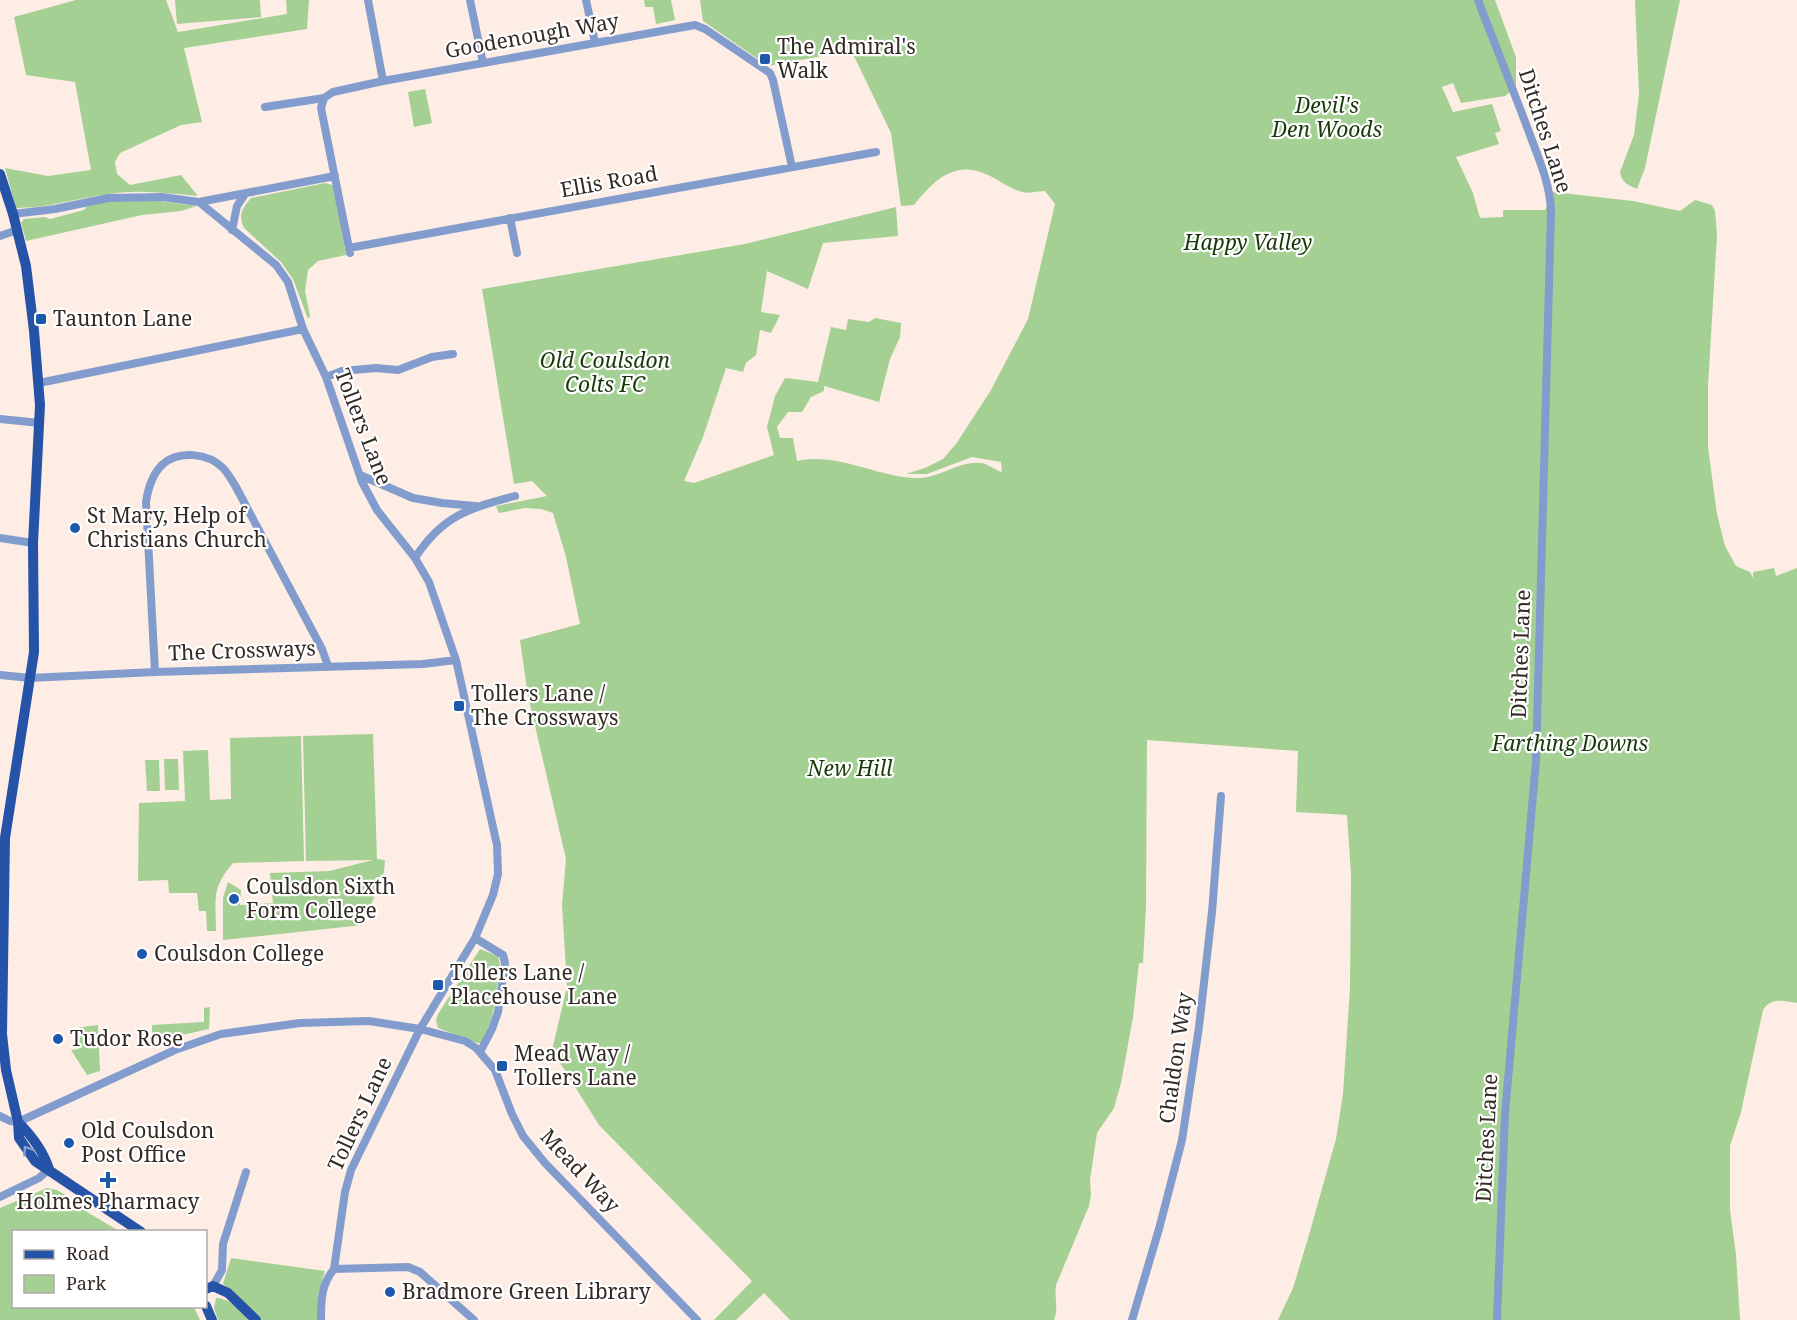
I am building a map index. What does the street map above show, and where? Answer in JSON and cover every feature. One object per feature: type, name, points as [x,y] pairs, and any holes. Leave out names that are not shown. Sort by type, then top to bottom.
[{"type":"main road","points":[[0,174],[26,266],[39,383],[40,423],[33,543],[34,652],[5,838],[2,1034],[6,1070],[18,1122],[19,1138],[34,1161],[138,1230]]},
{"type":"main road","points":[[209,1288],[228,1293],[256,1320]]},
{"type":"street","points":[[368,0],[383,81]]},
{"type":"street","points":[[470,0],[483,63]]},
{"type":"street","points":[[586,0],[595,43]]},
{"type":"street","name":"Ditches Lane","points":[[1478,0],[1506,69],[1550,192],[1551,210],[1536,761],[1505,1114],[1497,1320]]},
{"type":"street","name":"Goodenough Way","points":[[265,107],[324,98],[333,92],[383,81],[695,25],[705,28],[770,73],[792,167]]},
{"type":"street","points":[[13,214],[117,198],[162,197],[199,202],[335,176],[321,108],[324,98]]},
{"type":"street","name":"Ellis Road","points":[[335,176],[349,250],[876,152]]},
{"type":"street","points":[[232,230],[237,206],[245,194]]},
{"type":"street","name":"Tollers Lane","points":[[199,202],[276,265],[288,282],[303,329],[326,377],[360,475],[377,510],[415,558],[429,582],[456,660],[496,845],[498,874],[493,895],[475,938],[420,1029],[351,1170],[345,1192],[333,1269],[323,1288],[321,1320]]},
{"type":"street","points":[[510,219],[517,253]]},
{"type":"street","points":[[0,236],[17,230]]},
{"type":"street","points":[[39,383],[303,329]]},
{"type":"street","points":[[326,377],[342,371],[376,368],[398,370],[432,357],[453,354]]},
{"type":"street","points":[[0,419],[40,423]]},
{"type":"street","points":[[155,672],[146,502],[149,485],[162,465],[180,456],[201,456],[222,467],[236,487],[322,649],[328,666]]},
{"type":"street","points":[[360,475],[412,498],[476,506]]},
{"type":"street","points":[[415,558],[438,529],[476,506],[515,496]]},
{"type":"street","points":[[0,538],[33,543]]},
{"type":"street","name":"The Crossways","points":[[0,675],[30,678],[423,664],[456,660]]},
{"type":"street","name":"Chaldon Way","points":[[1132,1320],[1160,1229],[1182,1140],[1199,1028],[1212,912],[1221,796]]},
{"type":"street","points":[[475,938],[503,955],[504,963],[498,1012],[480,1052]]},
{"type":"street","name":"Mead Way","points":[[18,1122],[175,1050],[221,1034],[300,1023],[369,1021],[420,1029],[465,1041],[480,1052],[495,1070],[512,1114],[524,1136],[545,1163],[697,1320]]},
{"type":"street","points":[[0,1116],[18,1122]]},
{"type":"street","points":[[0,1197],[39,1178],[49,1169]]},
{"type":"street","points":[[209,1288],[222,1270],[223,1244],[246,1172]]},
{"type":"street","points":[[333,1269],[408,1267],[420,1272],[474,1320]]},
{"type":"green space","points":[[76,0],[166,0],[178,32],[287,14],[286,0],[309,0],[307,29],[184,48],[202,122],[181,125],[120,153],[115,162],[117,174],[130,185],[181,175],[198,196],[131,192],[16,208],[5,168],[48,176],[91,170],[75,82],[26,75],[14,17]]},
{"type":"green space","points":[[175,0],[260,0],[261,17],[177,24]]},
{"type":"green space","points":[[644,0],[671,0],[675,20],[656,24],[653,7],[645,7]]},
{"type":"green space","points":[[700,0],[1495,0],[1516,57],[1516,87],[1505,96],[1461,103],[1453,83],[1442,87],[1453,112],[1492,104],[1501,131],[1495,133],[1499,144],[1456,157],[1473,193],[1480,218],[1503,217],[1503,210],[1545,210],[1553,192],[1633,201],[1680,211],[1695,200],[1712,205],[1715,211],[1717,235],[1708,386],[1708,447],[1717,514],[1725,546],[1736,566],[1750,572],[1753,578],[1753,572],[1774,568],[1776,576],[1797,568],[1797,1003],[1774,1002],[1763,1010],[1741,1112],[1730,1146],[1730,1210],[1736,1255],[1740,1320],[1278,1320],[1293,1288],[1309,1235],[1336,1139],[1343,1094],[1350,988],[1351,874],[1347,815],[1296,812],[1298,751],[1147,740],[1146,906],[1143,963],[1139,963],[1133,1017],[1121,1083],[1114,1108],[1097,1133],[1090,1180],[1089,1206],[1056,1285],[1054,1320],[790,1320],[764,1293],[736,1320],[714,1320],[752,1281],[599,1125],[552,1050],[567,987],[562,904],[566,859],[528,696],[520,640],[580,624],[566,557],[553,513],[541,509],[525,508],[499,513],[496,506],[547,496],[532,481],[514,484],[482,289],[745,244],[896,207],[898,236],[823,243],[808,289],[767,271],[761,312],[780,315],[771,333],[760,330],[756,355],[746,363],[743,372],[726,368],[703,437],[684,481],[694,483],[774,455],[767,427],[775,396],[785,378],[818,382],[831,327],[846,330],[848,319],[869,322],[875,318],[901,323],[900,337],[890,359],[879,402],[824,386],[824,391],[811,397],[802,412],[788,412],[777,427],[780,438],[793,438],[797,461],[812,459],[841,462],[914,478],[931,476],[973,463],[984,464],[1002,472],[1001,462],[972,457],[927,474],[906,474],[943,459],[956,444],[991,390],[1028,319],[1055,204],[1045,191],[1022,192],[988,175],[965,169],[955,171],[938,180],[914,205],[901,206],[891,133],[854,56],[850,52],[844,52],[768,66],[703,21]]},
{"type":"green space","points":[[1635,0],[1680,0],[1645,168],[1637,189],[1624,181],[1620,172],[1634,135],[1639,94]]},
{"type":"green space","points":[[425,89],[432,123],[414,127],[408,92]]},
{"type":"green space","points":[[325,183],[334,188],[346,255],[318,261],[308,270],[305,291],[310,316],[308,319],[293,279],[281,262],[244,228],[241,215],[243,208],[251,198]]},
{"type":"green space","points":[[144,199],[197,206],[181,211],[142,215],[26,241],[21,223],[24,219],[45,217],[50,219],[104,202]]},
{"type":"green space","points":[[373,734],[377,859],[385,860],[384,872],[363,925],[223,940],[223,898],[228,882],[241,890],[240,905],[273,903],[270,873],[329,871],[373,860],[306,861],[303,736]]},
{"type":"green space","points":[[301,736],[304,861],[233,863],[221,880],[216,894],[216,931],[207,931],[206,911],[199,911],[197,893],[169,893],[168,880],[138,881],[139,803],[185,801],[183,751],[208,750],[210,800],[231,799],[230,738]]},
{"type":"green space","points":[[164,759],[178,759],[179,790],[165,790]]},
{"type":"green space","points":[[145,760],[159,760],[160,791],[147,791]]},
{"type":"green space","points":[[480,949],[498,956],[500,964],[490,1023],[481,1043],[477,1043],[438,1028],[436,1020]]},
{"type":"green space","points":[[210,1007],[209,1029],[164,1039],[152,1038],[152,1025],[204,1022],[204,1008]]},
{"type":"green space","points":[[98,1025],[100,1071],[87,1075],[71,1050],[78,1049],[75,1028]]},
{"type":"green space","points":[[47,1188],[57,1190],[69,1197],[67,1200],[117,1230],[12,1230],[12,1308],[194,1308],[200,1320],[0,1320],[0,1208]]},
{"type":"green space","points":[[231,1258],[325,1271],[318,1294],[318,1320],[262,1320],[223,1284]]},
{"type":"green space","points":[[216,1298],[230,1302],[249,1320],[218,1320],[214,1308]]},
{"type":"place","name":"The Admiral's Walk","points":[[765,59]]},
{"type":"place","name":"Taunton Lane","points":[[41,319]]},
{"type":"place","name":"St Mary, Help of Christians Church","points":[[75,528]]},
{"type":"place","name":"Tollers Lane / The Crossways","points":[[459,706]]},
{"type":"place","name":"Coulsdon Sixth Form College","points":[[234,899]]},
{"type":"place","name":"Coulsdon College","points":[[142,954]]},
{"type":"place","name":"Tollers Lane / Placehouse Lane","points":[[438,985]]},
{"type":"place","name":"Tudor Rose","points":[[58,1039]]},
{"type":"place","name":"Mead Way / Tollers Lane","points":[[502,1066]]},
{"type":"place","name":"Old Coulsdon Post Office","points":[[69,1143]]},
{"type":"place","name":"Holmes Pharmacy","points":[[108,1180]]},
{"type":"place","name":"Bradmore Green Library","points":[[390,1292]]},
{"type":"park label","name":"Devil's Den Woods","points":[[1327,118]]},
{"type":"park label","name":"Happy Valley","points":[[1248,243]]},
{"type":"park label","name":"Old Coulsdon Colts FC","points":[[605,373]]},
{"type":"park label","name":"Farthing Downs","points":[[1570,744]]},
{"type":"park label","name":"New Hill","points":[[850,769]]}]
